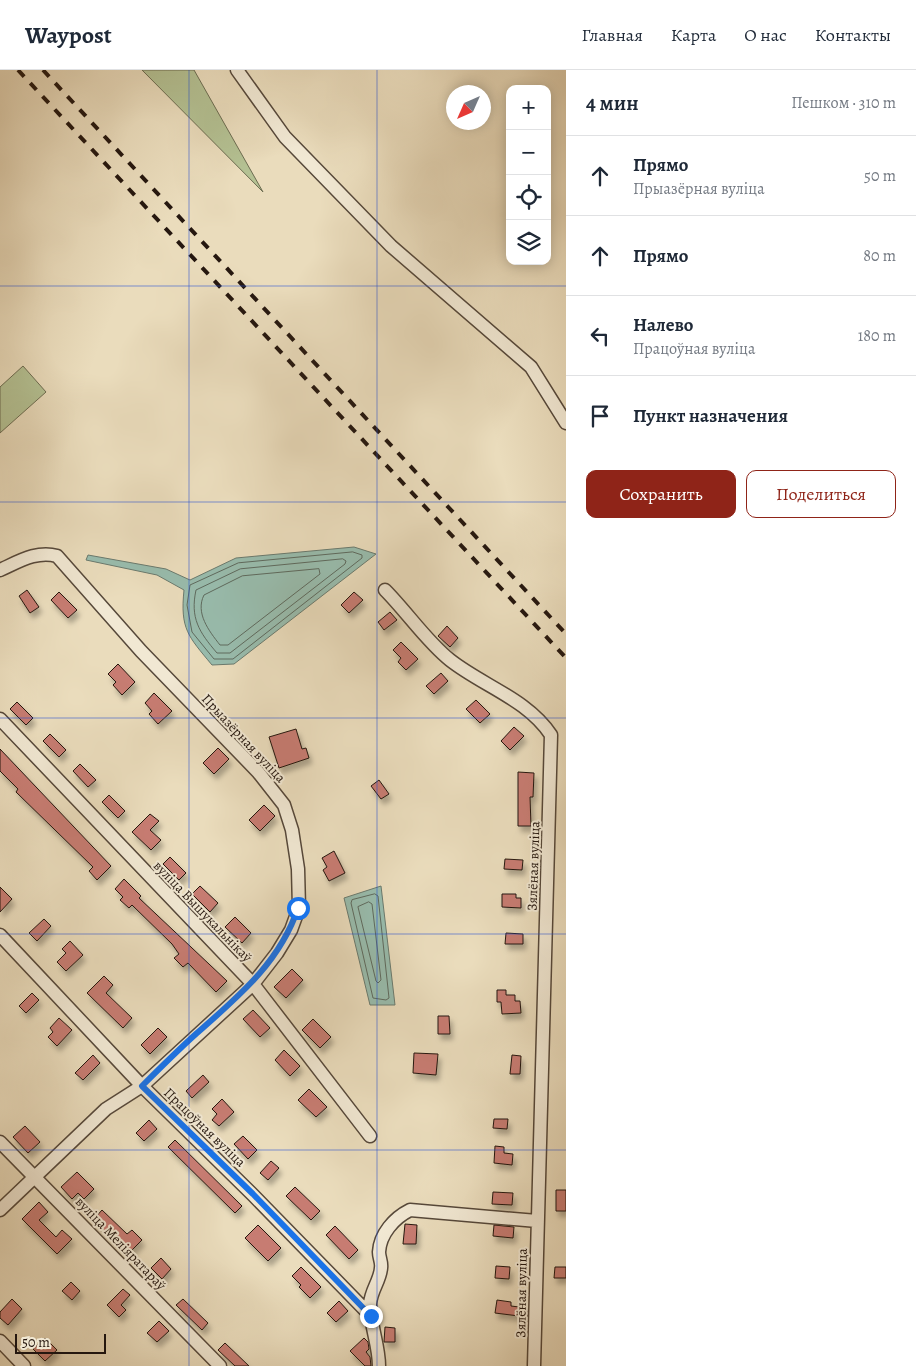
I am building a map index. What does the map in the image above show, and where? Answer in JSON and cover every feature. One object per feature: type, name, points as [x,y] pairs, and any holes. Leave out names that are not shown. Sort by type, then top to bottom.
[{"type":"street","points":[[237,70],[285,137],[391,246],[531,367],[566,423]]},
{"type":"street","name":"Прыазёрная вуліца","points":[[0,570],[28,558],[47,553],[57,556],[64,563],[141,651],[258,772],[284,806],[292,830],[298,869],[298,908],[291,930],[278,953],[253,984],[142,1086],[106,1109],[0,1210]]},
{"type":"street","name":"Зялёная вуліца","points":[[385,590],[450,661],[493,686],[539,719],[551,735],[534,1366]]},
{"type":"street","name":"вуліца Вышукальнікаў","points":[[0,719],[253,984],[370,1136]]},
{"type":"street","name":"Працоўная вуліца","points":[[0,935],[142,1086],[253,1194],[371,1316]]},
{"type":"street","name":"вуліца Меліяратараў","points":[[0,1142],[220,1366]]},
{"type":"street","points":[[379,1366],[379,1348],[371,1316],[371,1294],[380,1276],[382,1264],[379,1253],[383,1234],[401,1214],[410,1210],[537,1221]]},
{"type":"street","points":[[0,1340],[24,1366]]},
{"type":"shaded area","points":[[142,70],[194,70],[263,192]]},
{"type":"shaded area","points":[[23,366],[46,392],[0,433],[0,387]]},
{"type":"water","points":[[354,547],[376,554],[234,664],[212,665],[197,647],[185,623],[183,614],[184,590],[157,575],[86,560],[88,555],[166,569],[190,580],[236,558]]},
{"type":"water","points":[[381,886],[395,1005],[370,1005],[344,898]]},
{"type":"building","points":[[27,590],[39,607],[30,613],[19,596]]},
{"type":"building","points":[[59,592],[77,610],[68,618],[51,600]]},
{"type":"building","points":[[354,592],[363,600],[349,613],[341,605]]},
{"type":"building","points":[[390,612],[397,620],[384,630],[378,622]]},
{"type":"building","points":[[447,626],[458,638],[450,647],[438,636]]},
{"type":"building","points":[[401,642],[418,659],[406,670],[398,662],[401,658],[393,650]]},
{"type":"building","points":[[118,664],[135,682],[122,695],[113,685],[116,682],[108,674]]},
{"type":"building","points":[[441,673],[448,681],[434,694],[426,686]]},
{"type":"building","points":[[154,693],[172,711],[158,724],[149,714],[152,711],[145,703]]},
{"type":"building","points":[[476,700],[490,714],[480,723],[466,709]]},
{"type":"building","points":[[17,702],[33,718],[26,725],[10,709]]},
{"type":"building","points":[[514,727],[524,736],[510,750],[501,741]]},
{"type":"building","points":[[296,729],[302,749],[306,748],[309,758],[279,768],[269,737]]},
{"type":"building","points":[[50,734],[66,750],[59,757],[43,741]]},
{"type":"building","points":[[218,748],[229,759],[214,774],[203,763]]},
{"type":"building","points":[[0,749],[111,866],[97,880],[89,871],[93,867],[16,792],[18,789],[0,771]]},
{"type":"building","points":[[80,764],[96,780],[88,787],[73,771]]},
{"type":"building","points":[[518,772],[534,773],[533,797],[530,797],[531,826],[518,826]]},
{"type":"building","points":[[379,780],[389,794],[381,799],[371,786]]},
{"type":"building","points":[[109,795],[125,811],[118,818],[102,802]]},
{"type":"building","points":[[264,805],[275,816],[260,831],[249,820]]},
{"type":"building","points":[[150,814],[159,821],[150,830],[161,840],[151,850],[132,832]]},
{"type":"building","points":[[334,851],[345,873],[329,881],[323,870],[327,867],[322,858]]},
{"type":"building","points":[[170,857],[186,873],[179,880],[163,864]]},
{"type":"building","points":[[505,859],[523,860],[522,870],[504,869]]},
{"type":"building","points":[[124,879],[141,896],[139,898],[227,981],[216,992],[188,963],[183,967],[174,958],[179,954],[172,944],[132,905],[129,908],[120,900],[123,897],[115,889]]},
{"type":"building","points":[[200,886],[218,903],[210,912],[192,894]]},
{"type":"building","points":[[0,887],[12,899],[0,912]]},
{"type":"building","points":[[502,894],[516,894],[516,898],[521,898],[521,908],[502,907]]},
{"type":"building","points":[[235,917],[251,933],[242,943],[225,927]]},
{"type":"building","points":[[44,919],[51,926],[37,941],[29,933]]},
{"type":"building","points":[[506,933],[523,934],[523,944],[505,944]]},
{"type":"building","points":[[70,941],[83,955],[66,971],[57,962],[66,953],[62,949]]},
{"type":"building","points":[[292,969],[303,980],[286,998],[274,987]]},
{"type":"building","points":[[104,976],[113,985],[106,993],[132,1018],[123,1028],[87,993]]},
{"type":"building","points":[[497,990],[506,990],[506,995],[515,995],[515,1001],[520,1001],[521,1013],[502,1014],[501,1002],[497,1002]]},
{"type":"building","points":[[32,993],[39,1000],[26,1013],[19,1006]]},
{"type":"building","points":[[253,1010],[270,1028],[260,1037],[243,1019]]},
{"type":"building","points":[[438,1016],[449,1016],[450,1034],[438,1034]]},
{"type":"building","points":[[59,1018],[72,1030],[57,1046],[48,1037],[53,1032],[50,1028]]},
{"type":"building","points":[[313,1019],[331,1037],[320,1048],[302,1030]]},
{"type":"building","points":[[158,1028],[167,1037],[150,1054],[141,1045]]},
{"type":"building","points":[[284,1050],[300,1066],[290,1076],[275,1060]]},
{"type":"building","points":[[414,1053],[438,1054],[436,1075],[413,1073]]},
{"type":"building","points":[[93,1055],[100,1063],[83,1080],[75,1073]]},
{"type":"building","points":[[512,1055],[521,1056],[520,1074],[510,1074]]},
{"type":"building","points":[[203,1075],[209,1082],[192,1098],[186,1091]]},
{"type":"building","points":[[309,1089],[327,1107],[316,1117],[298,1100]]},
{"type":"building","points":[[222,1099],[234,1112],[219,1126],[212,1120],[217,1114],[212,1109]]},
{"type":"building","points":[[494,1119],[508,1119],[507,1129],[493,1128]]},
{"type":"building","points":[[149,1120],[157,1129],[144,1141],[136,1133]]},
{"type":"building","points":[[25,1126],[40,1142],[28,1153],[13,1137]]},
{"type":"building","points":[[243,1136],[257,1150],[248,1159],[234,1144]]},
{"type":"building","points":[[175,1140],[242,1206],[235,1213],[168,1147]]},
{"type":"building","points":[[495,1146],[504,1147],[504,1153],[513,1154],[512,1165],[494,1163]]},
{"type":"building","points":[[271,1161],[279,1168],[268,1180],[260,1173]]},
{"type":"building","points":[[77,1172],[94,1189],[84,1199],[78,1193],[72,1199],[61,1187]]},
{"type":"building","points":[[295,1187],[320,1211],[311,1220],[286,1196]]},
{"type":"building","points":[[556,1190],[566,1190],[566,1211],[556,1211]]},
{"type":"building","points":[[493,1192],[513,1193],[512,1205],[492,1204]]},
{"type":"building","points":[[39,1202],[48,1212],[39,1220],[56,1237],[62,1230],[72,1239],[57,1254],[22,1219]]},
{"type":"building","points":[[102,1210],[127,1234],[132,1230],[142,1240],[128,1254],[93,1220]]},
{"type":"building","points":[[405,1224],[417,1225],[416,1244],[403,1244]]},
{"type":"building","points":[[258,1225],[281,1248],[268,1261],[245,1238]]},
{"type":"building","points":[[494,1225],[514,1227],[513,1238],[493,1236]]},
{"type":"building","points":[[335,1226],[358,1250],[349,1259],[326,1235]]},
{"type":"building","points":[[161,1258],[171,1269],[162,1279],[151,1268]]},
{"type":"building","points":[[496,1266],[510,1267],[509,1279],[495,1278]]},
{"type":"building","points":[[301,1267],[321,1287],[310,1298],[299,1287],[301,1285],[292,1276]]},
{"type":"building","points":[[555,1267],[566,1267],[566,1278],[554,1278]]},
{"type":"building","points":[[71,1282],[80,1291],[72,1300],[62,1291]]},
{"type":"building","points":[[123,1289],[130,1295],[121,1305],[126,1310],[119,1317],[107,1305]]},
{"type":"building","points":[[12,1299],[22,1309],[8,1325],[0,1318],[0,1312]]},
{"type":"building","points":[[183,1299],[208,1323],[202,1330],[176,1305]]},
{"type":"building","points":[[497,1300],[511,1302],[511,1306],[527,1308],[527,1317],[495,1313]]},
{"type":"building","points":[[339,1301],[348,1311],[336,1322],[327,1313]]},
{"type":"building","points":[[159,1321],[169,1331],[157,1342],[147,1333]]},
{"type":"building","points":[[385,1327],[395,1328],[395,1342],[384,1342]]},
{"type":"building","points":[[45,1338],[57,1350],[45,1361],[33,1349]]},
{"type":"building","points":[[364,1338],[368,1342],[369,1349],[366,1352],[370,1357],[371,1366],[365,1366],[350,1351]]},
{"type":"building","points":[[225,1343],[249,1366],[235,1366],[218,1350]]},
{"type":"railway","points":[[18,70],[566,658]]},
{"type":"railway","points":[[43,70],[566,634]]},
{"type":"route","points":[[298,908],[291,930],[278,953],[253,984],[142,1086],[253,1194],[371,1316]]}]
